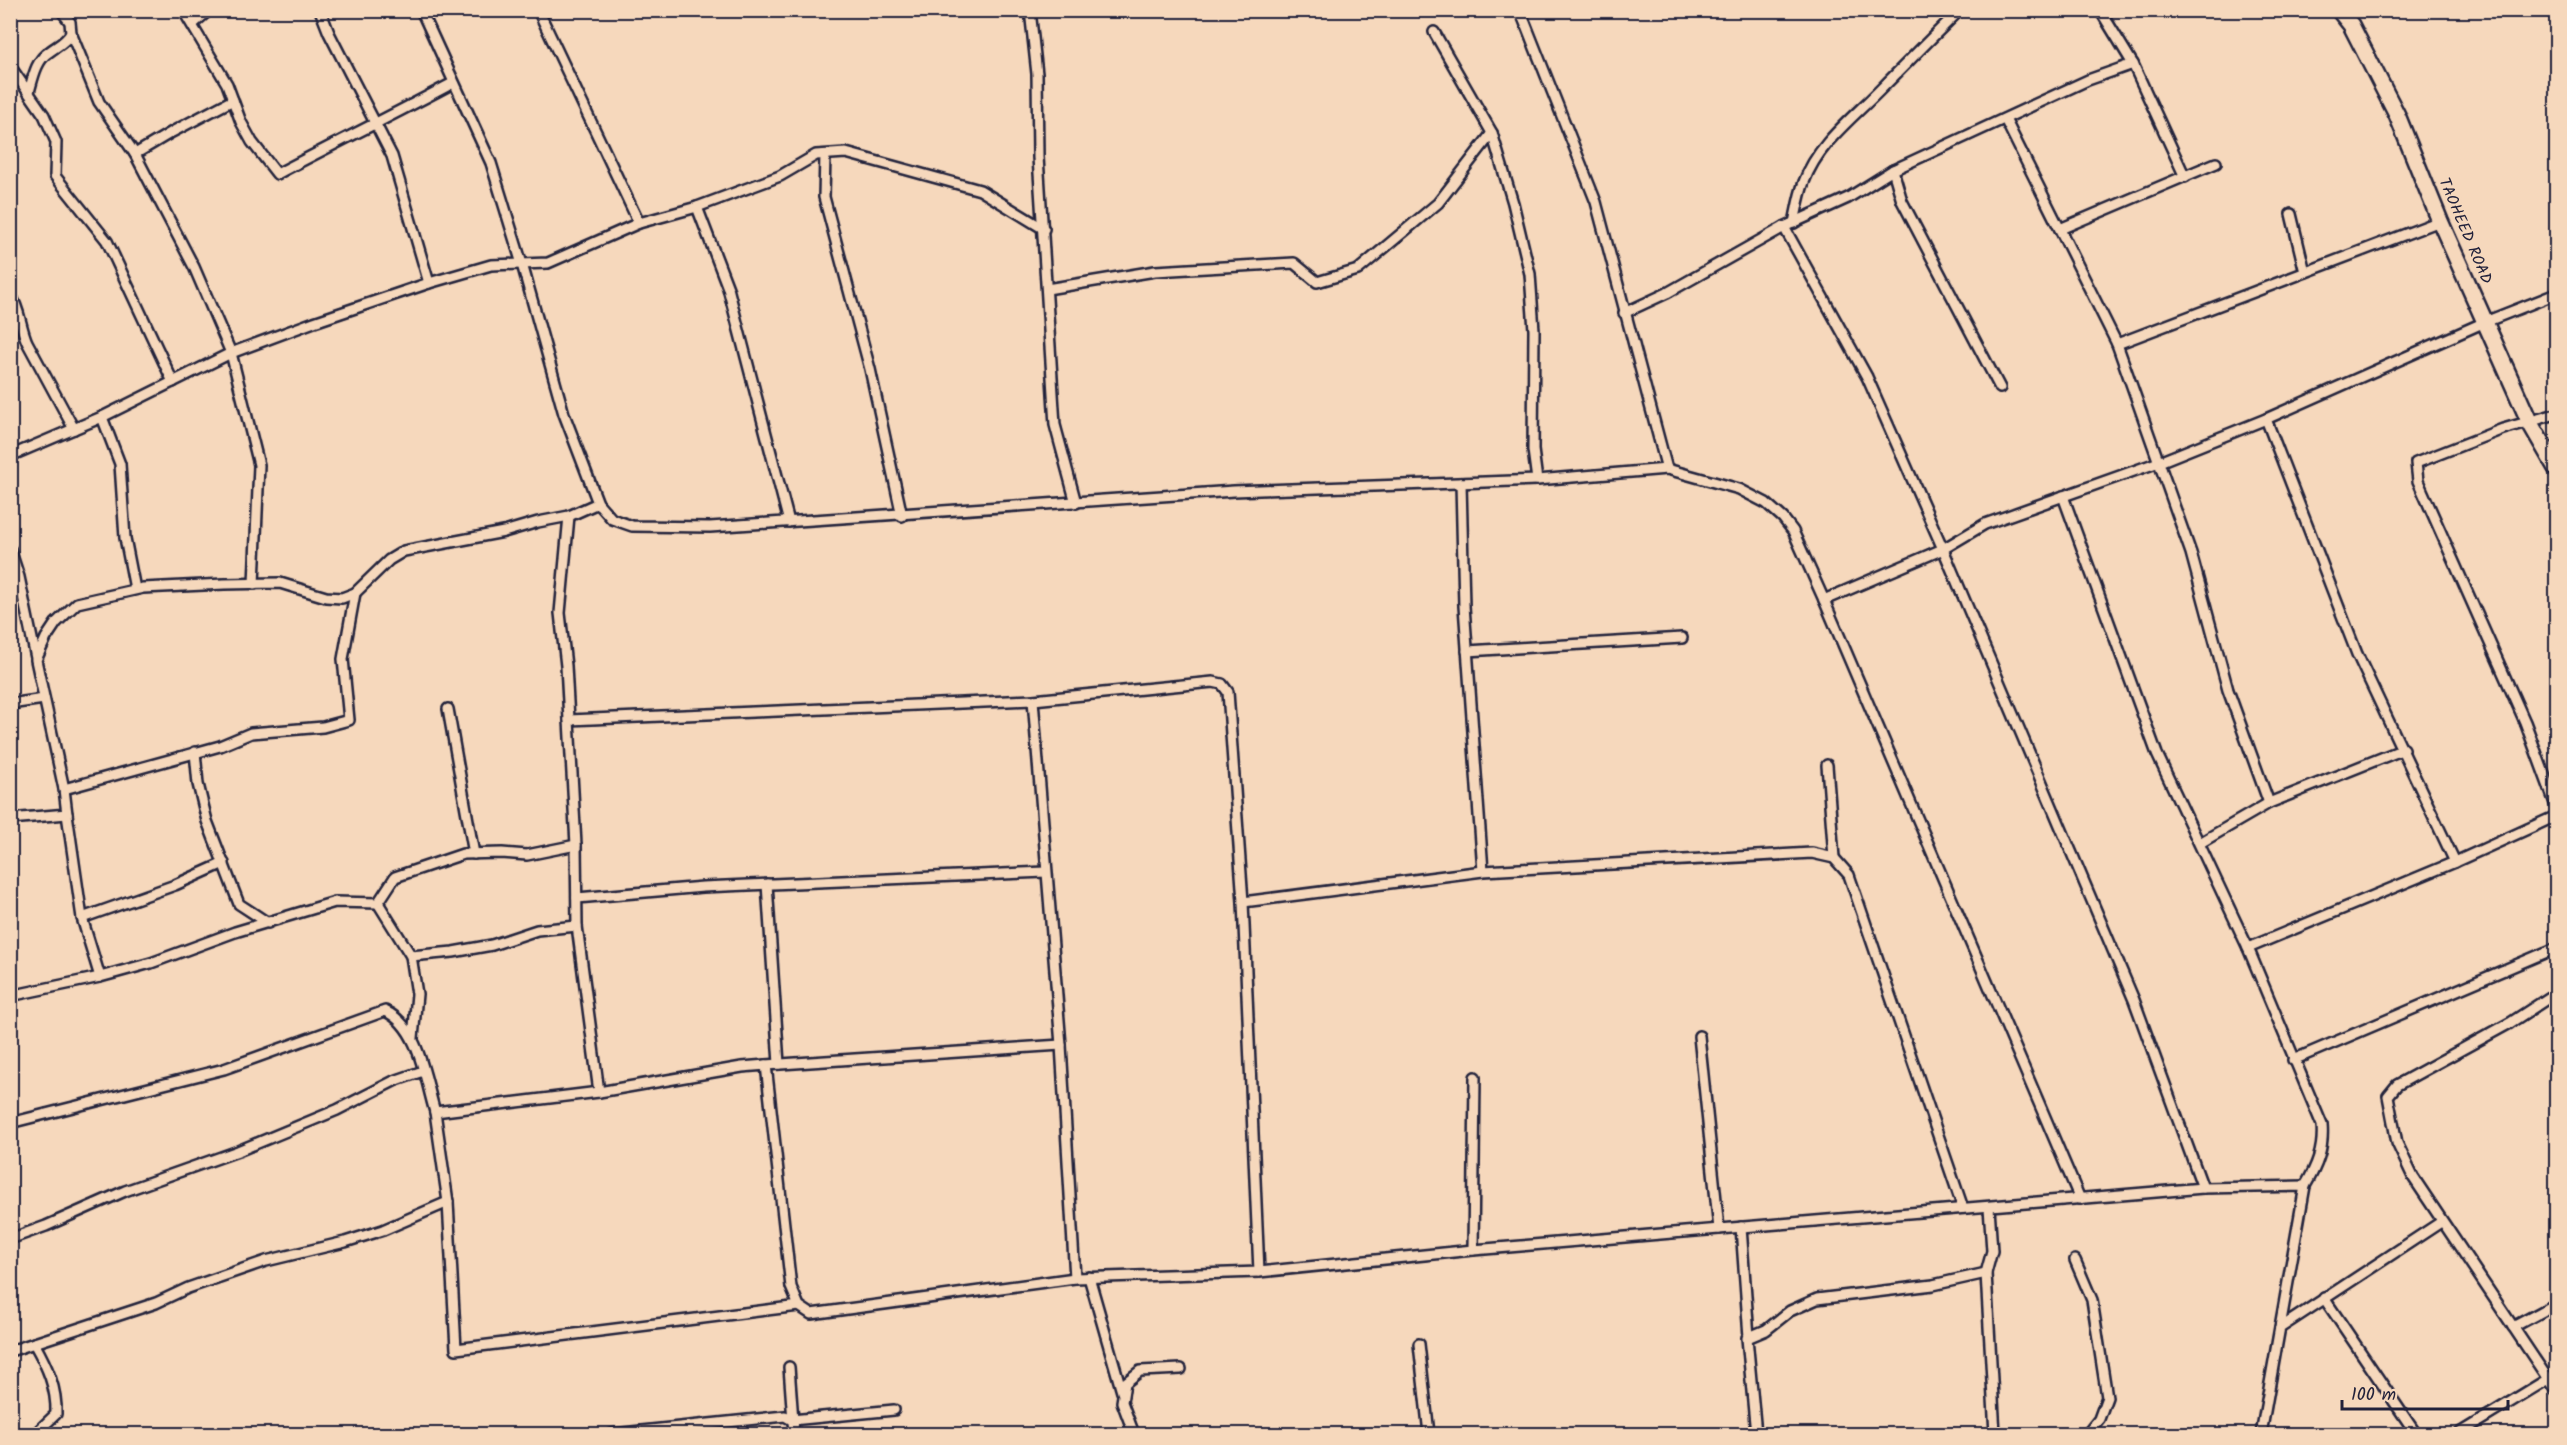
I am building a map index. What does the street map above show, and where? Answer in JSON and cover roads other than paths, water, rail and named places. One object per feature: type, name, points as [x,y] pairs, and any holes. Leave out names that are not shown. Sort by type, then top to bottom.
[{"type":"main road","name":"TAOHEED ROAD","points":[[2339,10],[2351,25],[2397,115],[2440,221],[2530,423],[2556,468]]},
{"type":"street","points":[[61,10],[70,22],[72,33],[99,102],[135,154],[194,267],[231,353],[259,465],[254,584]]},
{"type":"street","points":[[183,10],[227,84],[241,122],[252,142],[278,174],[345,137],[378,124],[453,83]]},
{"type":"street","points":[[193,24],[209,10]]},
{"type":"street","points":[[320,10],[329,33],[378,124],[392,156],[429,283]]},
{"type":"street","points":[[422,10],[490,163],[522,264],[564,414],[598,502],[612,519],[632,526],[710,527],[902,516],[1234,491],[1537,480],[1667,469],[1739,489],[1766,503],[1783,518],[1793,531],[2080,1198]]},
{"type":"street","points":[[538,10],[639,224]]},
{"type":"street","points":[[1030,10],[1037,74],[1038,157],[1055,425],[1076,503]]},
{"type":"street","points":[[1520,10],[1596,202],[1667,469]]},
{"type":"street","points":[[1794,223],[1804,182],[1818,157],[1837,131],[1960,10]]},
{"type":"street","points":[[2100,10],[2133,64],[2185,177]]},
{"type":"street","points":[[1434,32],[1492,134],[1513,203],[1530,274],[1534,330],[1533,450],[1537,480]]},
{"type":"street","points":[[29,92],[37,65],[47,52],[66,42],[72,33]]},
{"type":"street","points":[[1624,313],[1667,293],[1784,227],[1848,198],[1893,170],[2088,80],[2133,64]]},
{"type":"street","points":[[10,66],[44,115],[56,142],[55,176],[107,241],[173,382]]},
{"type":"street","points":[[135,154],[233,100]]},
{"type":"street","points":[[2005,119],[2117,344],[2191,553],[2228,690],[2269,803]]},
{"type":"street","points":[[1047,290],[1155,271],[1294,263],[1317,282],[1358,270],[1438,203],[1492,134]]},
{"type":"street","points":[[10,456],[102,417],[231,353],[314,322],[429,283],[491,265],[548,263],[639,224],[697,207],[780,176],[816,155],[846,153],[980,190],[1044,229]]},
{"type":"street","points":[[825,155],[824,197],[870,369],[902,516]]},
{"type":"street","points":[[2060,229],[2216,163]]},
{"type":"street","points":[[1893,170],[1902,201],[2001,388]]},
{"type":"street","points":[[697,207],[728,288],[789,522]]},
{"type":"street","points":[[2291,214],[2305,272]]},
{"type":"street","points":[[2117,344],[2440,221]]},
{"type":"street","points":[[1784,227],[1867,377],[1943,549],[2134,1000],[2203,1188]]},
{"type":"street","points":[[10,294],[21,317],[21,329],[27,342],[74,429]]},
{"type":"street","points":[[1824,600],[1943,549],[1985,524],[2159,462],[2266,419],[2485,322],[2556,294]]},
{"type":"street","points":[[2556,414],[2503,429],[2416,463],[2418,481],[2520,712],[2556,807]]},
{"type":"street","points":[[102,417],[120,464],[125,538],[135,590]]},
{"type":"street","points":[[2266,419],[2357,654],[2379,705],[2404,749],[2455,862]]},
{"type":"street","points":[[1461,483],[1467,651],[1483,870]]},
{"type":"street","points":[[2063,496],[2157,754],[2248,948],[2322,1125],[2323,1144],[2317,1167],[2305,1186],[2261,1434]]},
{"type":"street","points":[[36,660],[56,623],[77,603],[135,590],[254,584],[280,584],[326,597],[342,598],[355,593],[388,560],[404,551],[504,532],[568,516],[598,502]]},
{"type":"street","points":[[568,516],[560,614],[576,845],[577,926],[599,1092]]},
{"type":"street","points":[[10,549],[19,577],[15,588],[36,660],[64,789],[82,918],[100,976]]},
{"type":"street","points":[[64,789],[220,746],[251,733],[323,727],[349,720],[343,659],[355,593]]},
{"type":"street","points":[[1467,651],[1682,638]]},
{"type":"street","points":[[569,720],[1033,700],[1213,682],[1222,684],[1228,692],[1243,902],[1259,1272]]},
{"type":"street","points":[[10,704],[44,699]]},
{"type":"street","points":[[1033,700],[1061,1045],[1075,1278]]},
{"type":"street","points":[[448,709],[474,854]]},
{"type":"street","points":[[2200,843],[2269,803],[2404,749]]},
{"type":"street","points":[[195,752],[198,784],[207,821],[239,904],[268,922]]},
{"type":"street","points":[[1827,765],[1834,858]]},
{"type":"street","points":[[10,819],[67,814]]},
{"type":"street","points":[[2248,948],[2455,862],[2556,816]]},
{"type":"street","points":[[378,903],[395,877],[463,854],[527,855],[576,845]]},
{"type":"street","points":[[1243,902],[1483,870],[1812,853],[1834,858],[1849,875],[1963,1208]]},
{"type":"street","points":[[82,918],[175,885],[224,863]]},
{"type":"street","points":[[577,898],[703,886],[1046,872]]},
{"type":"street","points":[[767,884],[779,1065]]},
{"type":"street","points":[[10,996],[151,963],[235,932],[334,902],[378,903]]},
{"type":"street","points":[[378,903],[411,956],[417,994],[413,1038]]},
{"type":"street","points":[[411,956],[492,945],[537,930],[577,926]]},
{"type":"street","points":[[2293,1060],[2556,948]]},
{"type":"street","points":[[2556,993],[2510,1023],[2397,1084],[2388,1096],[2397,1143],[2413,1177],[2556,1392]]},
{"type":"street","points":[[10,1123],[224,1069],[385,1011],[403,1022],[413,1038],[435,1112],[448,1203],[456,1349],[799,1306]]},
{"type":"street","points":[[1699,1036],[1719,1229]]},
{"type":"street","points":[[435,1112],[599,1092],[742,1067],[1061,1045]]},
{"type":"street","points":[[766,1065],[791,1287],[799,1306],[811,1314],[1075,1278],[1259,1272],[1473,1250],[1963,1208],[1989,1208],[2080,1198],[2203,1188],[2305,1186]]},
{"type":"street","points":[[10,1239],[46,1227],[125,1191],[249,1147],[337,1110],[394,1081],[423,1071]]},
{"type":"street","points":[[1473,1250],[1475,1077]]},
{"type":"street","points":[[10,1351],[156,1303],[188,1288],[266,1261],[345,1242],[383,1230],[448,1203]]},
{"type":"street","points":[[1989,1208],[1992,1251],[1986,1273],[1995,1434]]},
{"type":"street","points":[[2280,1328],[2441,1222]]},
{"type":"street","points":[[1741,1227],[1749,1337],[1747,1348],[1756,1434]]},
{"type":"street","points":[[2075,1260],[2092,1299],[2107,1397],[2099,1419],[2087,1434]]},
{"type":"street","points":[[1749,1337],[1766,1330],[1790,1311],[1817,1299],[1933,1285],[1986,1273]]},
{"type":"street","points":[[1089,1277],[1122,1392],[1122,1402],[1134,1434]]},
{"type":"street","points":[[2324,1298],[2416,1434]]},
{"type":"street","points":[[2513,1327],[2556,1304]]},
{"type":"street","points":[[34,1343],[45,1362],[57,1398],[56,1414],[35,1434]]},
{"type":"street","points":[[1419,1344],[1430,1434]]},
{"type":"street","points":[[789,1367],[794,1434]]},
{"type":"street","points":[[1122,1392],[1125,1383],[1140,1371],[1181,1369]]},
{"type":"street","points":[[2458,1434],[2548,1379]]},
{"type":"street","points":[[612,1434],[785,1416],[792,1420],[894,1410]]}]
